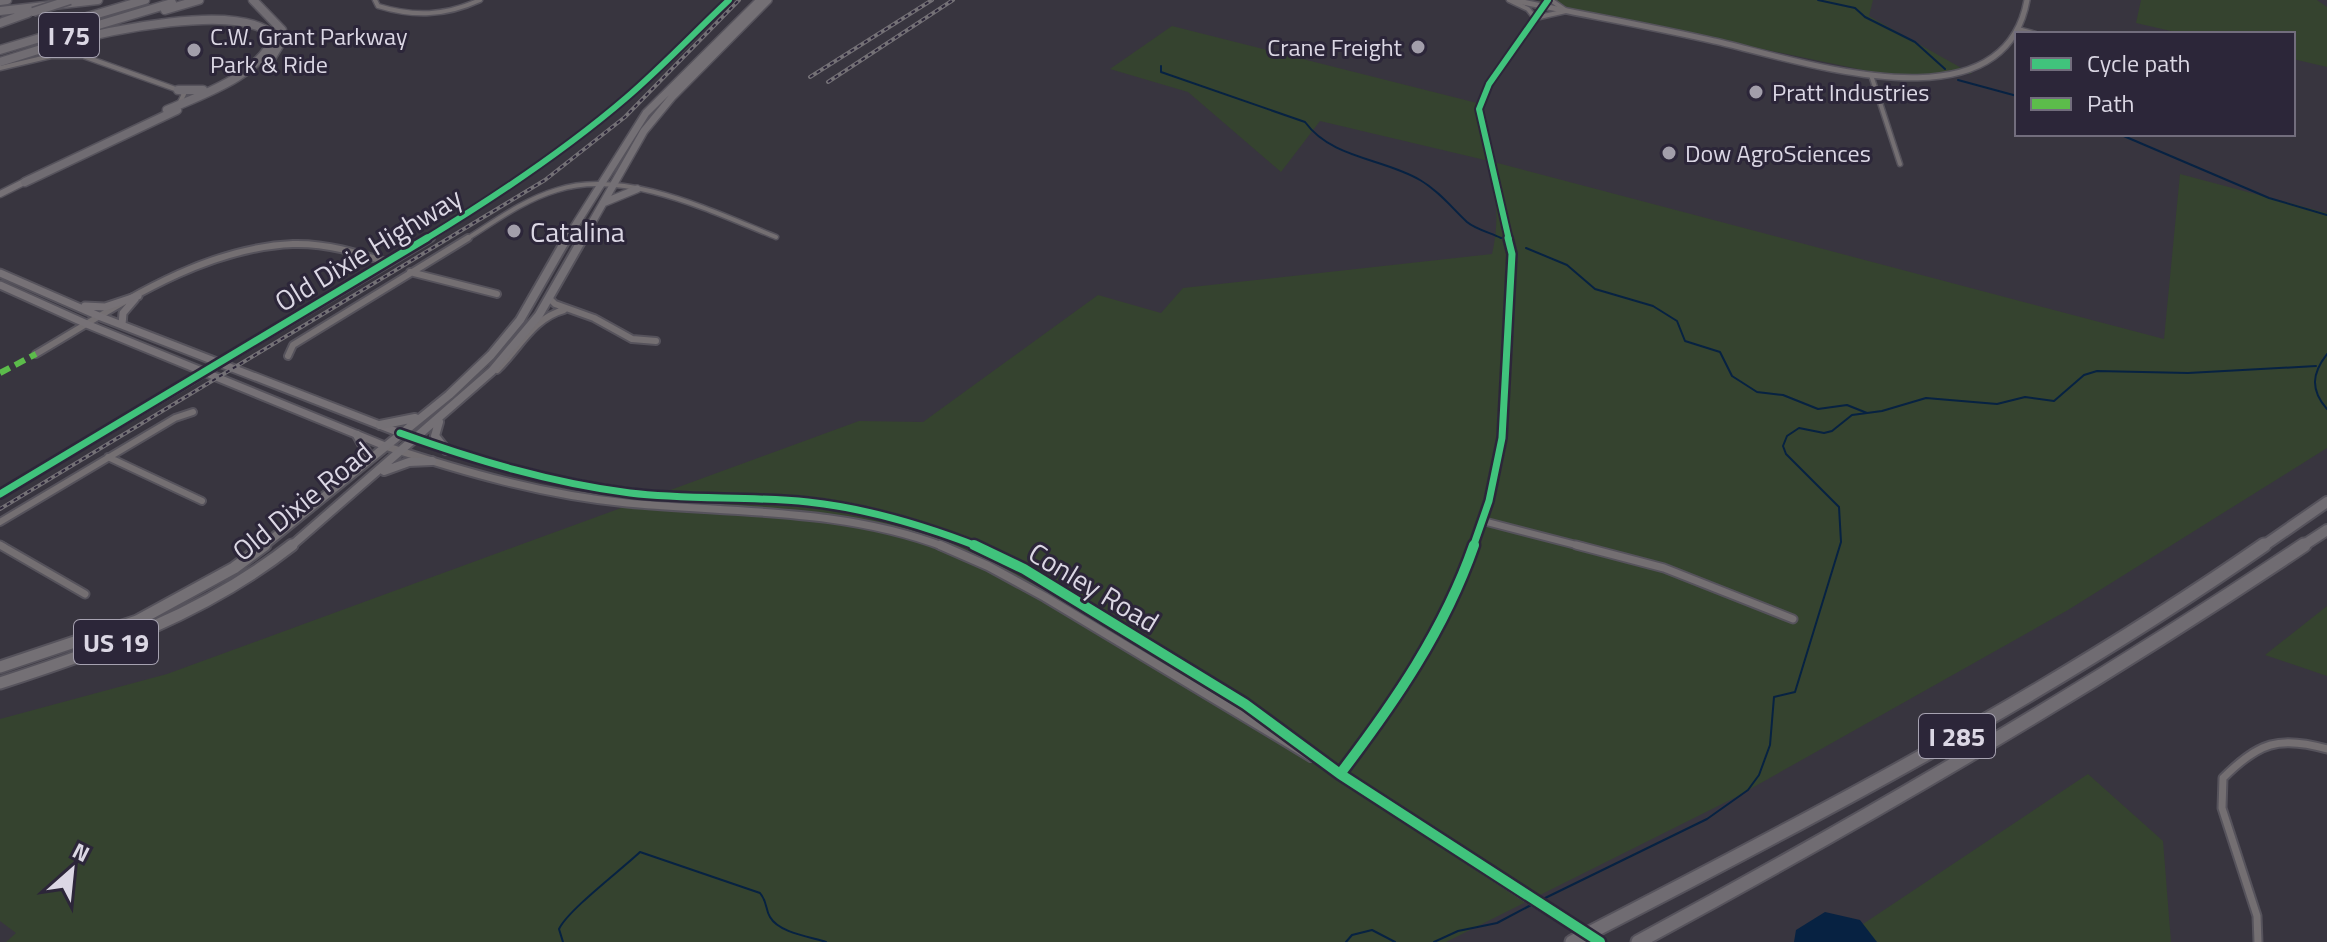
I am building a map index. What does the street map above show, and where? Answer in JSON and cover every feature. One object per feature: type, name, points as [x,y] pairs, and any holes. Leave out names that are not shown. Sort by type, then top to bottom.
[{"type":"highway","points":[[0,1],[7,0]]},
{"type":"highway","points":[[0,23],[70,0]]},
{"type":"highway","points":[[0,11],[98,0]]},
{"type":"highway","name":"I 75","points":[[0,52],[145,0]]},
{"type":"highway","points":[[0,52],[159,0]]},
{"type":"highway","points":[[0,52],[167,0]]},
{"type":"highway","name":"I 75","points":[[0,52],[180,0]]},
{"type":"highway","points":[[52,46],[199,0]]},
{"type":"highway","points":[[25,182],[236,81],[267,61],[279,47],[283,34],[253,0]]},
{"type":"highway","points":[[0,52],[52,46],[186,14],[237,13],[269,26],[274,37],[267,53],[244,72],[167,110]]},
{"type":"highway","points":[[178,90],[200,91],[215,87]]},
{"type":"highway","name":"I 285","points":[[1572,942],[1945,743],[2065,674],[2179,603],[2327,502]]},
{"type":"highway","name":"I 285","points":[[1638,942],[1959,763],[2159,642],[2327,530]]},
{"type":"main road","name":"Old Dixie Road","points":[[0,667],[122,627],[197,590],[271,541],[429,411],[491,355],[520,320],[598,185],[646,113],[760,0]]},
{"type":"main road","name":"Old Dixie Road","points":[[0,683],[139,634],[183,615],[274,559],[439,420],[481,382],[523,337],[549,298],[617,174],[651,122],[768,0]]},
{"type":"main road","points":[[0,194],[167,110]]},
{"type":"main road","points":[[617,174],[620,180],[637,189]]},
{"type":"main road","points":[[601,205],[615,196],[637,189]]},
{"type":"main road","points":[[0,273],[101,317],[400,433]]},
{"type":"main road","points":[[0,285],[89,325],[385,446]]},
{"type":"main road","points":[[74,305],[105,307],[138,296]]},
{"type":"main road","points":[[122,325],[123,313],[138,296]]},
{"type":"main road","points":[[380,425],[402,423],[429,411]]},
{"type":"main road","points":[[439,420],[435,436],[446,450]]},
{"type":"main road","points":[[356,470],[366,451],[357,435]]},
{"type":"main road","points":[[371,478],[399,464],[432,461]]},
{"type":"street","points":[[375,0],[378,6],[387,9],[440,15],[480,0]]},
{"type":"street","name":"Old Dixie Highway","points":[[0,494],[470,213],[569,144],[647,79],[729,0]]},
{"type":"street","points":[[1511,0],[1871,75],[1921,77],[1965,72],[1986,64],[2000,54],[2015,33]]},
{"type":"street","points":[[1511,0],[1528,9],[1535,18]]},
{"type":"street","points":[[1340,774],[1382,719],[1428,648],[1460,585],[1483,521],[1502,438],[1512,254],[1480,129],[1479,109],[1485,91],[1543,6],[1550,0],[1569,11]]},
{"type":"street","points":[[2016,32],[2026,14],[2027,0]]},
{"type":"street","points":[[1535,18],[1551,12],[1569,11]]},
{"type":"street","points":[[2018,29],[2029,32]]},
{"type":"street","points":[[0,68],[39,57],[67,54],[178,90],[184,99],[167,110]]},
{"type":"street","points":[[1871,75],[1900,164]]},
{"type":"street","points":[[288,356],[293,345],[543,193],[598,185],[637,189],[689,203],[776,237]]},
{"type":"street","points":[[36,354],[138,296],[212,259],[284,243],[332,244],[389,263]]},
{"type":"street","points":[[430,260],[431,279]]},
{"type":"street","points":[[410,272],[497,294]]},
{"type":"street","points":[[549,298],[567,310],[594,318],[632,339],[656,341]]},
{"type":"street","points":[[481,382],[507,362],[543,318],[555,311],[567,310]]},
{"type":"street","points":[[0,522],[175,418],[193,412]]},
{"type":"street","name":"Conley Road","points":[[400,433],[476,460],[608,490],[809,502],[888,517],[944,533],[1024,569],[1245,704],[1340,774],[1600,942]]},
{"type":"street","name":"Conley Road","points":[[385,446],[503,482],[571,496],[624,503],[819,516],[881,527],[948,547],[1055,602],[1229,711],[1340,774]]},
{"type":"street","points":[[108,457],[202,501]]},
{"type":"street","points":[[1483,521],[1664,568],[1793,619]]},
{"type":"street","points":[[0,545],[85,594]]},
{"type":"street","points":[[2258,942],[2257,916],[2222,808],[2223,778],[2260,745],[2304,742],[2327,749]]},
{"type":"green space","points":[[1873,0],[1869,16],[1972,74],[1882,74],[1538,2]]},
{"type":"green space","points":[[2141,0],[2317,0],[2327,7],[2327,67],[2295,59],[2295,32],[2175,32],[2136,23]]},
{"type":"green space","points":[[1172,26],[1481,104],[1490,161],[2164,339],[2180,174],[2327,213],[2327,448],[2068,610],[1736,797],[1446,942],[6,942],[16,933],[0,921],[0,719],[167,674],[859,421],[923,422],[1098,295],[1161,313],[1183,288],[1492,254],[1496,208],[1489,161],[1320,121],[1281,172],[1188,92],[1110,69]]},
{"type":"green space","points":[[2327,606],[2327,676],[2265,655]]},
{"type":"green space","points":[[2088,774],[2163,841],[2171,942],[1836,942]]},
{"type":"water","points":[[1825,912],[1860,920],[1877,942],[1794,942],[1796,930]]},
{"type":"waterway","points":[[1818,0],[1855,8],[1865,17],[1915,42],[1945,69]]},
{"type":"waterway","points":[[1161,66],[1161,72],[1305,122],[1329,144],[1420,180],[1470,224],[1501,238]]},
{"type":"waterway","points":[[1958,80],[2015,95]]},
{"type":"waterway","points":[[2124,136],[2269,198],[2327,215]]},
{"type":"waterway","points":[[1526,248],[1567,265],[1595,289],[1653,306],[1677,321],[1685,341],[1720,352],[1732,376],[1757,392],[1783,395],[1818,409],[1847,405],[1867,413]]},
{"type":"waterway","points":[[2327,354],[2318,368],[2315,382],[2318,395],[2327,409]]},
{"type":"waterway","points":[[1867,413],[1926,398],[1997,404],[2025,397],[2054,401],[2084,375],[2097,371],[2188,373],[2316,366]]},
{"type":"waterway","points":[[1539,901],[1707,819],[1748,790],[1759,775],[1770,745],[1774,697],[1795,692],[1841,542],[1839,507],[1786,454],[1783,446],[1787,436],[1799,428],[1824,433],[1832,431],[1852,415],[1867,413]]},
{"type":"waterway","points":[[563,942],[559,929],[564,921],[640,852],[760,893],[768,914],[780,927],[826,942]]},
{"type":"waterway","points":[[1434,942],[1458,931],[1497,923],[1533,904]]},
{"type":"waterway","points":[[1346,942],[1352,935],[1372,930],[1395,942]]},
{"type":"railway","points":[[0,509],[545,180],[625,117],[739,0]]},
{"type":"railway","points":[[810,77],[932,0]]},
{"type":"railway","points":[[828,82],[953,0]]},
{"type":"marked path","points":[[0,373],[36,354]]},
{"type":"cycle path","points":[[0,494],[497,196],[628,96],[729,0]]},
{"type":"cycle path","points":[[1340,774],[1382,719],[1428,648],[1460,585],[1489,501],[1502,438],[1512,254],[1479,109],[1489,84],[1548,0]]},
{"type":"cycle path","points":[[400,433],[476,460],[582,485],[633,493],[809,502],[888,517],[976,546],[1024,569],[1245,704],[1340,774],[1600,942]]},
{"type":"place","name":"Crane Freight","points":[[1418,47]]},
{"type":"place","name":"C.W. Grant Parkway Park & Ride","points":[[194,50]]},
{"type":"place","name":"Pratt Industries","points":[[1756,92]]},
{"type":"place","name":"Dow AgroSciences","points":[[1669,153]]},
{"type":"place","name":"Catalina","points":[[514,231]]}]
